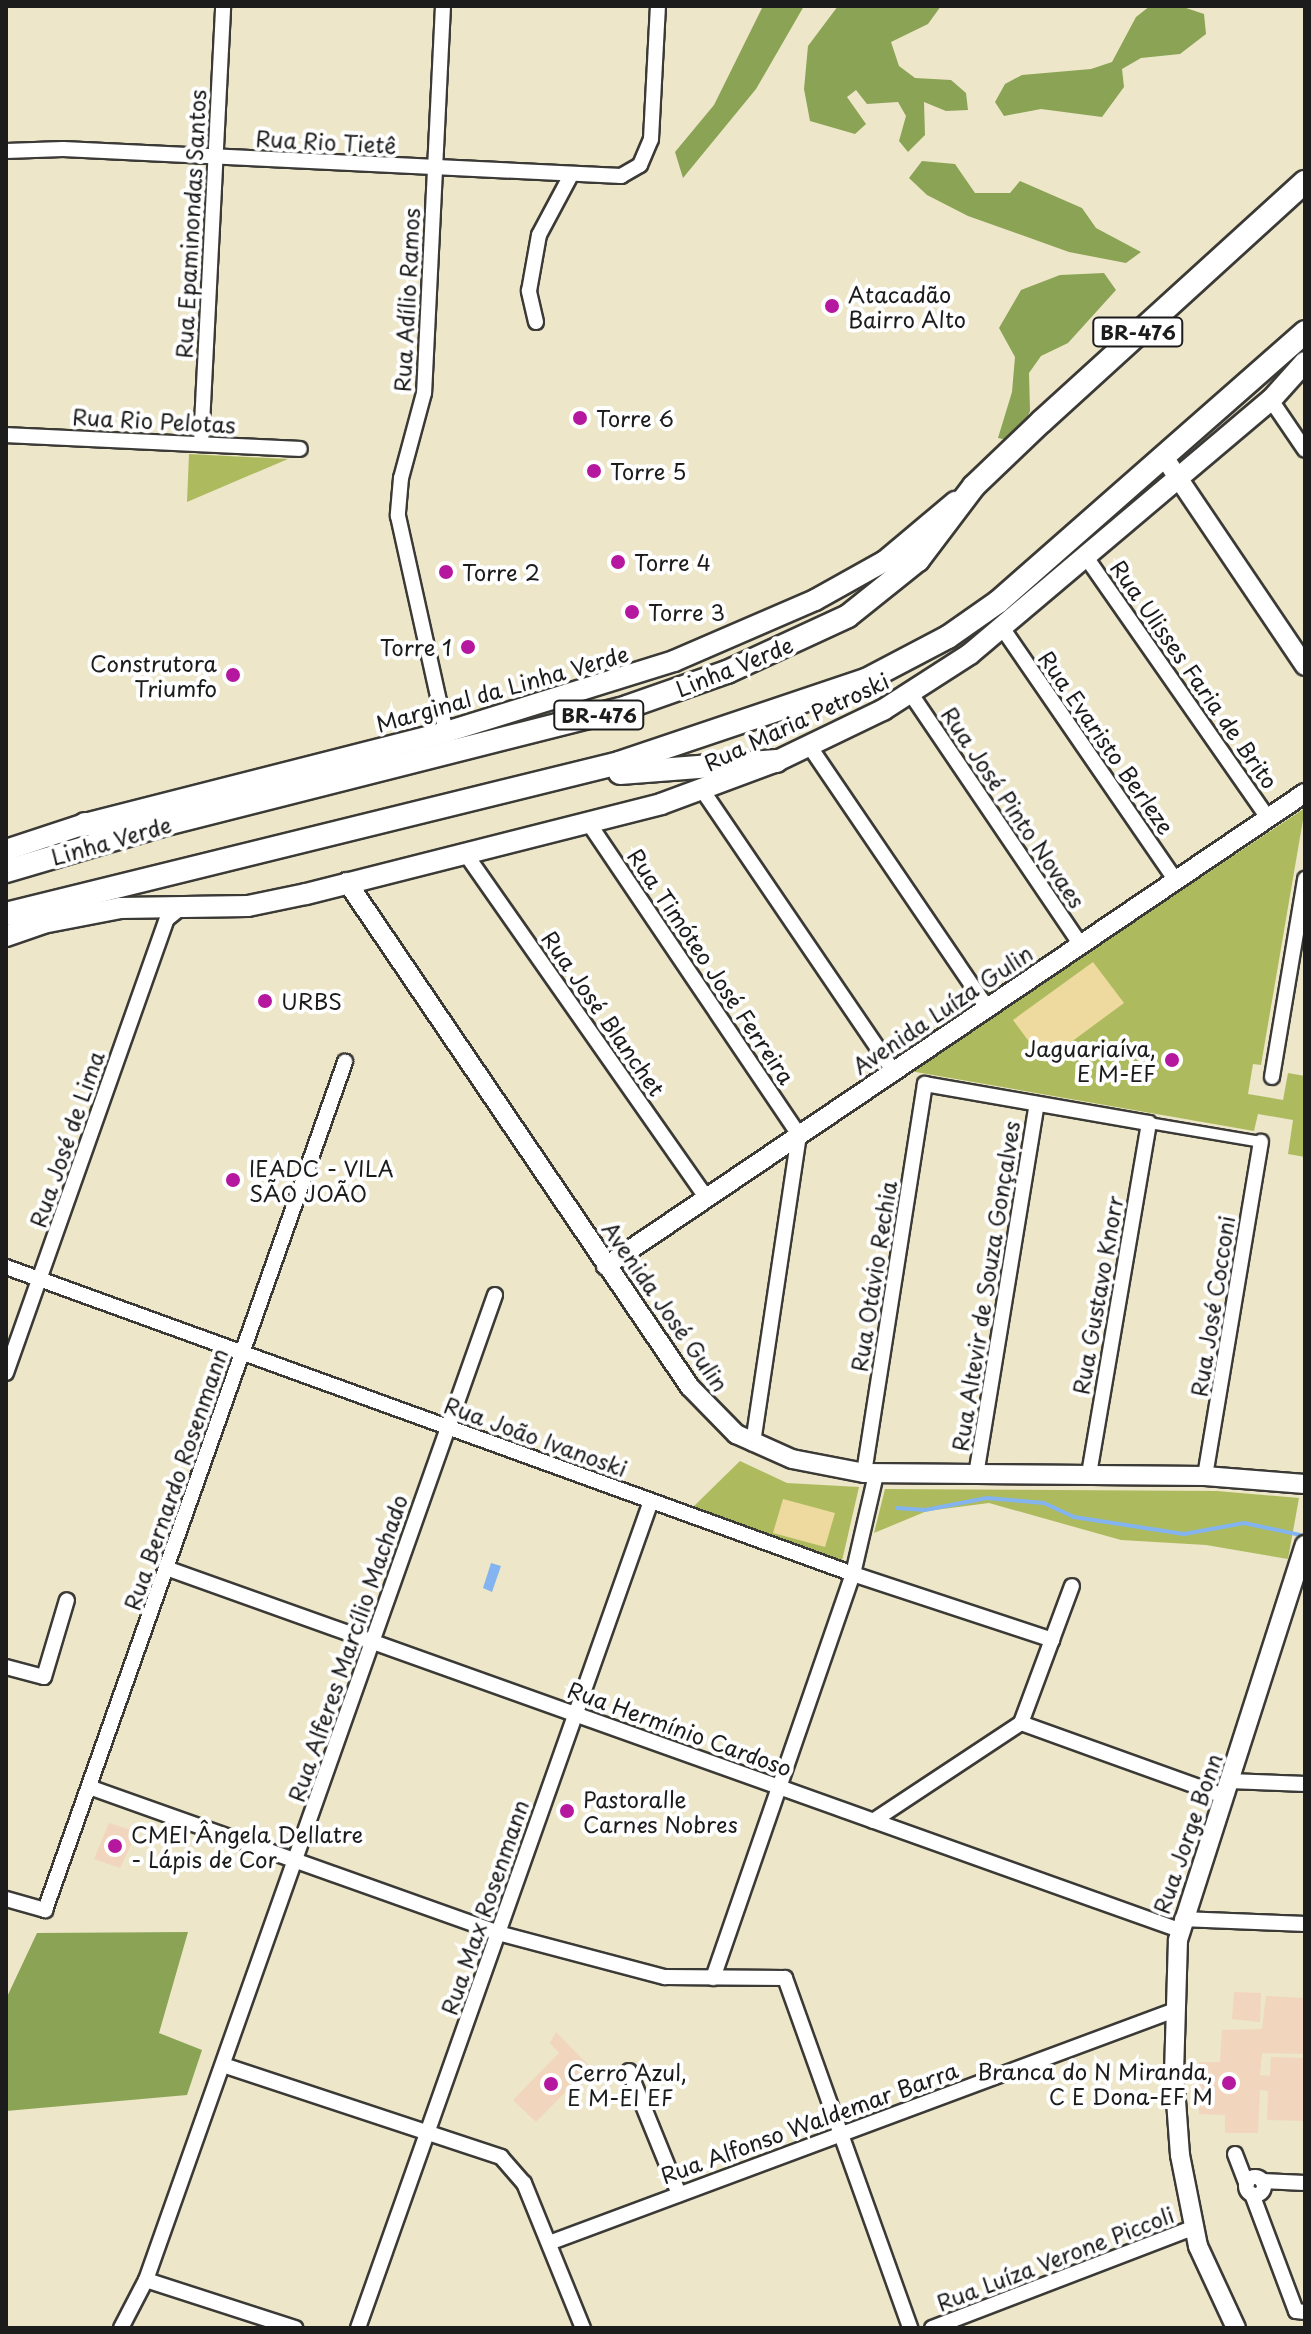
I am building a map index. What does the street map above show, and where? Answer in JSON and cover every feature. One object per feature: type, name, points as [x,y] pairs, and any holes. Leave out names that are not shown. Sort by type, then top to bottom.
[{"type":"highway","name":"Linha Verde","points":[[6,871],[162,825],[616,710],[727,672],[848,616],[918,560],[974,486],[1305,182]]},
{"type":"highway","name":"Linha Verde","points":[[8,914],[563,777],[715,733],[866,680],[917,654],[998,602],[1305,332]]},
{"type":"highway","points":[[563,777],[777,761]]},
{"type":"highway","points":[[85,824],[162,825]]},
{"type":"main road","name":"Rua Maria Petroski","points":[[167,911],[248,906],[588,822],[703,791],[810,747],[911,694],[1003,629],[1271,400],[1305,362]]},
{"type":"main road","name":"Marginal da Linha Verde","points":[[6,850],[85,824],[446,732],[674,661],[815,600],[885,561],[974,486]]},
{"type":"main road","points":[[6,936],[75,915],[167,911]]},
{"type":"street","name":"Rua Epaminondas Santos","points":[[201,444],[223,6]]},
{"type":"street","name":"Rua Adílio Ramos","points":[[443,6],[424,393],[401,478],[398,516],[446,732]]},
{"type":"street","name":"Rua Rio Tietê","points":[[6,151],[215,157],[609,178],[640,165],[652,126],[658,6]]},
{"type":"street","points":[[536,322],[529,291],[539,235],[570,177]]},
{"type":"street","points":[[1271,400],[1305,450]]},
{"type":"street","name":"Rua Rio Pelotas","points":[[6,435],[300,449]]},
{"type":"street","points":[[1164,457],[1305,666]]},
{"type":"street","name":"Rua Ulisses Faria de Brito","points":[[1086,557],[1267,816]]},
{"type":"street","name":"Rua Evaristo Berleze","points":[[1003,629],[1175,879]]},
{"type":"street","name":"Rua José Pinto Novaes","points":[[911,694],[1080,944]]},
{"type":"street","points":[[810,747],[987,1007]]},
{"type":"street","points":[[703,791],[893,1071]]},
{"type":"street","name":"Avenida Luíza Gulin","points":[[606,1266],[1305,793]]},
{"type":"street","name":"Rua Timóteo José Ferreira","points":[[588,822],[799,1135]]},
{"type":"street","name":"Rua José Blanchet","points":[[465,853],[707,1198]]},
{"type":"street","points":[[1272,1077],[1305,879]]},
{"type":"street","name":"Avenida José Gulin","points":[[347,882],[700,1400],[753,1444],[814,1466],[870,1474],[1205,1476],[1305,1484]]},
{"type":"street","name":"Rua José de Lima","points":[[6,1373],[167,911]]},
{"type":"street","name":"Rua Bernardo Rosenmann","points":[[6,1899],[45,1910],[345,1062]]},
{"type":"street","name":"Rua Otávio Rechia","points":[[713,1978],[853,1574],[925,1084],[1037,1104]]},
{"type":"street","points":[[1037,1104],[1261,1142]]},
{"type":"street","name":"Rua Altevir de Souza Gonçalves","points":[[976,1475],[1037,1104]]},
{"type":"street","name":"Rua Gustavo Knorr","points":[[1089,1475],[1149,1123]]},
{"type":"street","points":[[753,1444],[799,1135]]},
{"type":"street","name":"Rua José Cocconi","points":[[1205,1476],[1261,1142]]},
{"type":"street","name":"Rua João Ivanoski","points":[[6,1267],[853,1574],[1052,1640]]},
{"type":"street","name":"Rua Alferes Marcílio Machado","points":[[121,2328],[146,2280],[495,1295]]},
{"type":"street","name":"Rua Max Rosenmann","points":[[358,2328],[651,1501]]},
{"type":"street","name":"Rua Jorge Bonn","points":[[1236,2328],[1193,2228],[1177,2126],[1175,2010],[1180,1925],[1305,1545]]},
{"type":"street","name":"Rua Hermínio Cardoso","points":[[166,1568],[873,1821],[1180,1925],[1305,1924]]},
{"type":"street","points":[[873,1821],[1021,1723],[1072,1586]]},
{"type":"street","points":[[6,1667],[44,1677],[67,1600]]},
{"type":"street","points":[[1021,1723],[1227,1789],[1305,1784]]},
{"type":"street","points":[[89,1787],[498,1933],[644,1973],[713,1978],[785,1978],[910,2328]]},
{"type":"street","name":"Rua Alfonso Waldemar Barra","points":[[549,2243],[1175,2010]]},
{"type":"street","points":[[223,2065],[489,2150],[516,2169],[583,2328]]},
{"type":"street","points":[[629,2071],[679,2194]]},
{"type":"street","points":[[1235,2154],[1296,2311],[1305,2312]]},
{"type":"street","points":[[1249,2189],[1262,2191],[1262,2181],[1305,2183]]},
{"type":"street","name":"Rua Luíza Verone Piccoli","points":[[932,2328],[1193,2228]]},
{"type":"street","points":[[146,2280],[295,2328]]},
{"type":"shaded area","name":"CMEI Ângela Dellatre - Lápis de Cor","points":[[109,1823],[137,1832],[120,1868],[94,1859]]},
{"type":"shaded area","points":[[1234,1992],[1261,1993],[1260,2022],[1232,2019]]},
{"type":"shaded area","points":[[1266,1996],[1305,1998],[1305,2054],[1262,2053],[1260,2075],[1270,2076],[1271,2057],[1305,2058],[1303,2121],[1267,2120],[1268,2091],[1260,2090],[1258,2133],[1225,2133],[1225,2115],[1199,2114],[1199,2062],[1220,2062],[1222,2030],[1262,2029]]},
{"type":"shaded area","name":"Cerro Azul, E M-EI EF","points":[[556,2032],[590,2067],[536,2122],[513,2100],[559,2053],[550,2043]]},
{"type":"green space","points":[[763,6],[804,6],[756,89],[683,178],[675,152],[714,105]]},
{"type":"green space","points":[[838,6],[941,6],[928,24],[891,42],[899,66],[915,78],[951,80],[966,93],[968,110],[946,111],[924,102],[925,135],[908,152],[899,141],[906,116],[898,102],[867,104],[856,90],[847,97],[866,124],[855,134],[810,121],[804,89],[808,46]]},
{"type":"green space","points":[[1150,6],[1180,6],[1204,14],[1206,34],[1180,54],[1141,58],[1122,69],[1124,87],[1102,117],[1041,109],[1004,116],[995,102],[1005,84],[1022,75],[1091,69],[1112,62],[1136,17]]},
{"type":"green space","points":[[922,161],[955,164],[975,193],[1010,193],[1020,181],[1082,208],[1096,228],[1141,252],[1126,263],[1069,252],[968,216],[927,195],[909,178]]},
{"type":"green space","points":[[1104,273],[1116,290],[1068,343],[1041,356],[1029,373],[1030,411],[1017,442],[998,438],[1012,392],[1015,357],[999,328],[1021,290],[1060,275]]},
{"type":"green space","points":[[189,454],[288,459],[187,502]]},
{"type":"green space","points":[[1305,808],[1261,1065],[1253,1064],[1248,1094],[1283,1100],[1288,1073],[1305,1076],[1305,1157],[1288,1154],[1293,1120],[1258,1114],[1254,1131],[910,1071]]},
{"type":"green space","points":[[740,1461],[787,1483],[859,1487],[842,1561],[693,1507]]},
{"type":"green space","points":[[885,1489],[1217,1491],[1299,1498],[1288,1559],[1206,1545],[1121,1540],[989,1503],[927,1511],[874,1533]]},
{"type":"green space","points":[[188,1932],[159,2033],[202,2050],[187,2095],[6,2111],[6,1999],[37,1933]]},
{"type":"sand","points":[[1093,962],[1124,1003],[1044,1062],[1013,1020]]},
{"type":"sand","points":[[783,1499],[835,1513],[825,1547],[773,1533]]},
{"type":"water","points":[[491,1563],[501,1566],[492,1592],[483,1588]]},
{"type":"waterway","points":[[897,1508],[925,1510],[987,1498],[1044,1503],[1074,1517],[1184,1534],[1244,1523],[1305,1536]]},
{"type":"place","name":"Atacadão Bairro Alto","points":[[832,306]]},
{"type":"place","name":"Torre 6","points":[[580,418]]},
{"type":"place","name":"Torre 5","points":[[594,471]]},
{"type":"place","name":"Torre 4","points":[[618,562]]},
{"type":"place","name":"Torre 2","points":[[446,572]]},
{"type":"place","name":"Torre 3","points":[[632,612]]},
{"type":"place","name":"Torre 1","points":[[468,647]]},
{"type":"place","name":"Construtora Triumfo","points":[[233,675]]},
{"type":"place","name":"URBS","points":[[265,1001]]},
{"type":"place","name":"Jaguariaíva, E M-EF","points":[[1172,1060]]},
{"type":"place","name":"IEADC - VILA SÃO JOÃO","points":[[233,1180]]},
{"type":"place","name":"Pastoralle Carnes Nobres","points":[[567,1811]]},
{"type":"place","name":"CMEI Ângela Dellatre - Lápis de Cor","points":[[115,1846]]},
{"type":"place","name":"Branca do N Miranda, C E Dona-EF M","points":[[1229,2083]]},
{"type":"place","name":"Cerro Azul, E M-EI EF","points":[[551,2084]]}]
